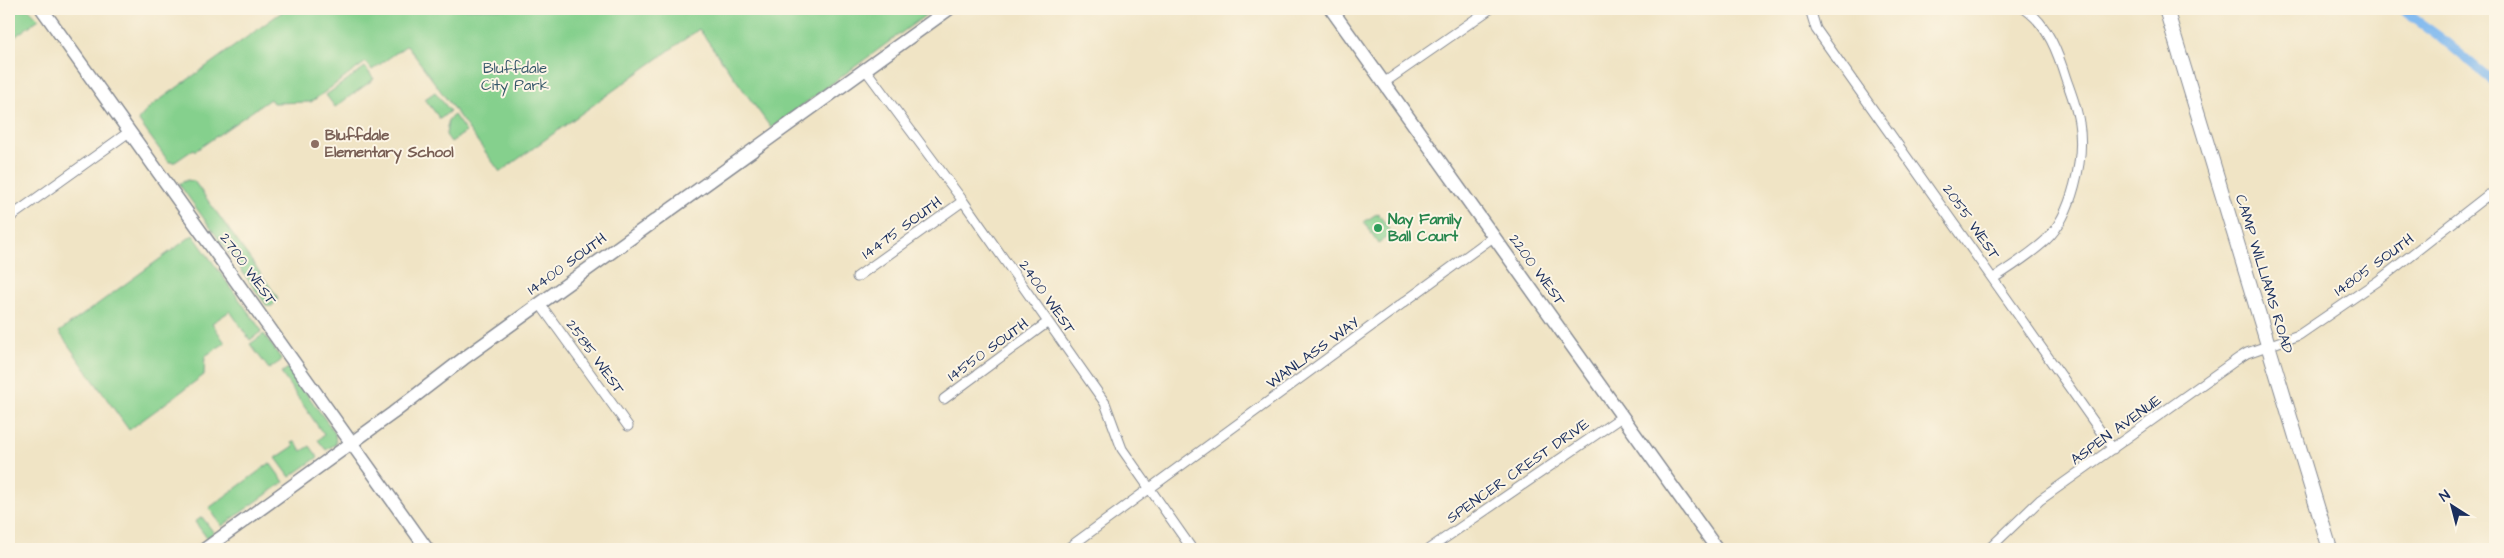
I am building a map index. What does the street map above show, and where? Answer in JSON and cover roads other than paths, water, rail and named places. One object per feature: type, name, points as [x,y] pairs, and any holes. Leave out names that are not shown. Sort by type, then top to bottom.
[{"type":"main road","name":"14400 SOUTH","points":[[205,549],[540,304],[949,9]]},
{"type":"main road","name":"2200 WEST","points":[[1331,9],[1717,549]]},
{"type":"main road","name":"CAMP WILLIAMS ROAD","points":[[2166,9],[2330,549]]},
{"type":"main road","name":"2700 WEST","points":[[47,11],[129,132],[427,549]]},
{"type":"street","points":[[1385,82],[1490,9]]},
{"type":"street","name":"2055 WEST","points":[[1810,9],[1816,29],[1994,278],[2113,449]]},
{"type":"street","points":[[1994,278],[2022,259],[2047,238],[2070,198],[2078,166],[2081,140],[2079,122],[2059,55],[2034,16],[2025,9]]},
{"type":"street","name":"2400 WEST","points":[[865,69],[963,201],[1105,403],[1122,449],[1192,549]]},
{"type":"street","points":[[9,218],[129,132]]},
{"type":"street","name":"14805 SOUTH","points":[[2268,346],[2299,336],[2378,281],[2488,195],[2495,205]]},
{"type":"street","name":"14475 SOUTH","points":[[857,277],[963,201]]},
{"type":"street","name":"WANLASS WAY","points":[[1067,549],[1150,491],[1493,237]]},
{"type":"street","name":"2585 WEST","points":[[540,304],[628,426]]},
{"type":"street","name":"14550 SOUTH","points":[[944,399],[1048,322]]},
{"type":"street","name":"ASPEN AVENUE","points":[[1989,549],[2040,500],[2239,358],[2268,346]]},
{"type":"street","name":"SPENCER CREST DRIVE","points":[[1429,549],[1623,416]]},
{"type":"waterway","points":[[2401,9],[2440,37],[2495,83]]},
{"type":"place","name":"Bluffdale Elementary School","points":[[315,144]]},
{"type":"place","name":"Nay Family Ball Court","points":[[1378,228]]},
{"type":"park label","name":"Bluffdale City Park","points":[[515,76]]}]
